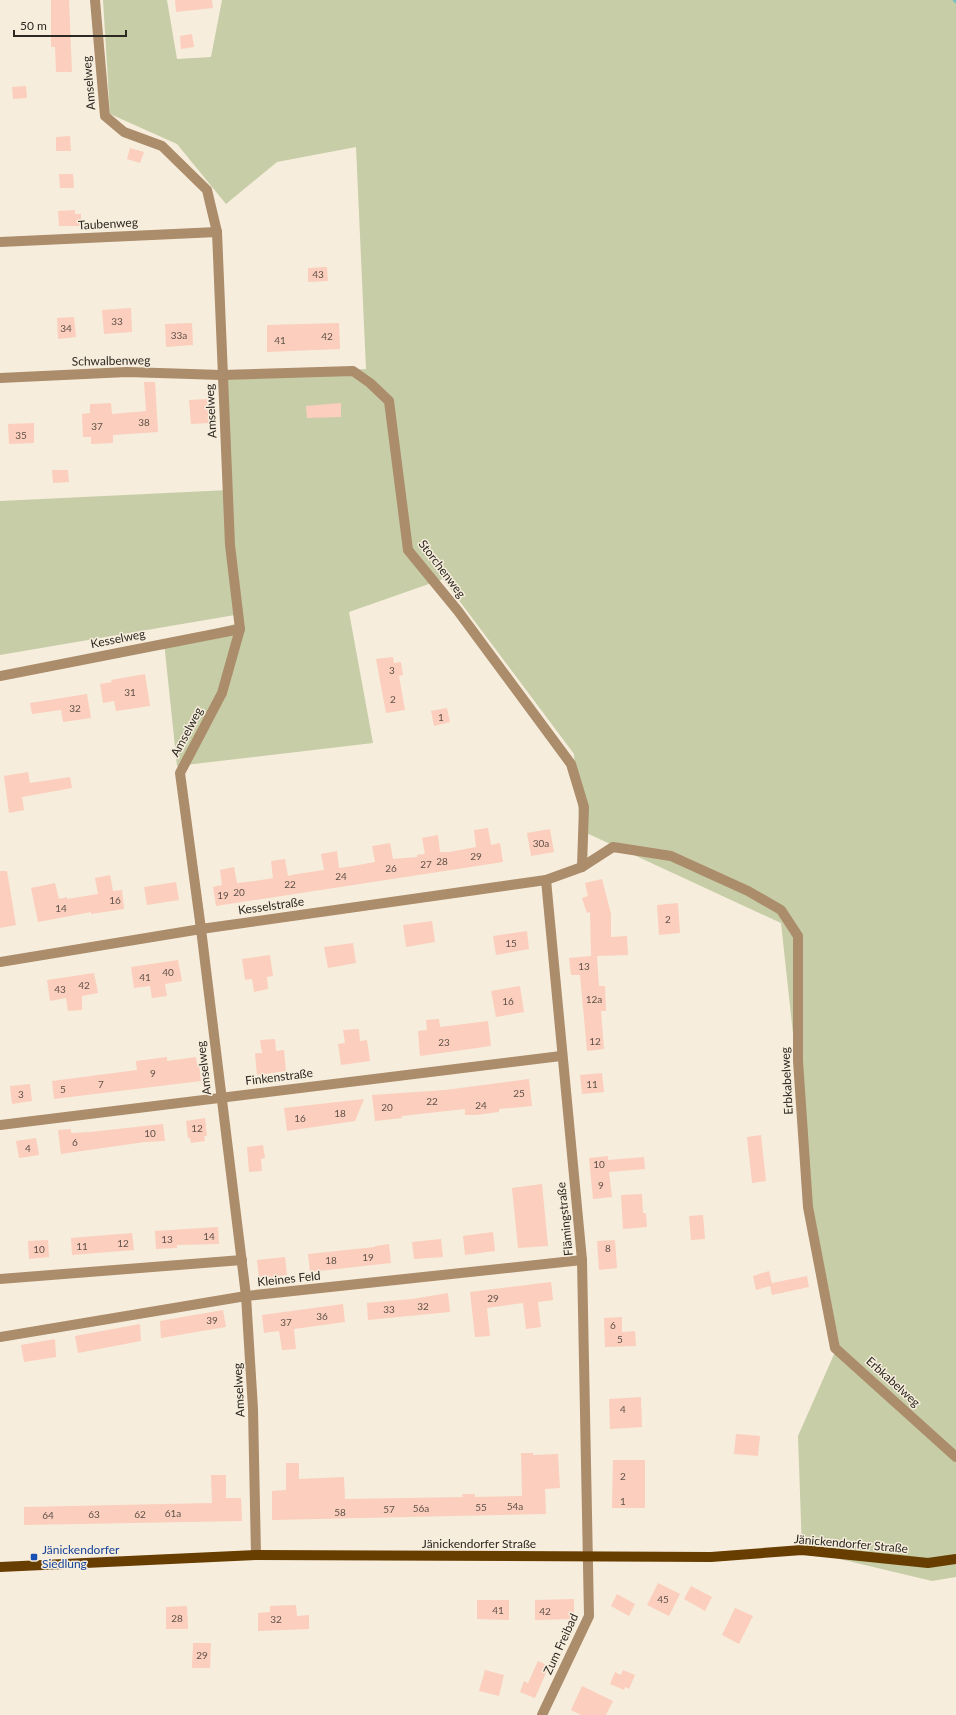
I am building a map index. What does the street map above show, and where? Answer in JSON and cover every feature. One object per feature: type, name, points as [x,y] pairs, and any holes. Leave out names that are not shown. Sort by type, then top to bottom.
[{"type":"main road","name":"Jänickendorfer Straße","points":[[0,1567],[256,1555],[711,1557],[802,1550],[928,1563],[956,1559]]},
{"type":"street","name":"Amselweg","points":[[95,0],[105,116],[124,132],[162,146],[207,190],[217,232],[230,546],[240,629],[222,693],[180,773],[201,929],[246,1296],[253,1409],[256,1555]]},
{"type":"street","name":"Taubenweg","points":[[0,242],[217,232]]},
{"type":"street","name":"Storchenweg","points":[[222,375],[353,371],[370,383],[389,402],[408,550],[458,611],[571,764],[584,808],[582,867]]},
{"type":"street","name":"Schwalbenweg","points":[[0,378],[127,372],[222,375]]},
{"type":"street","name":"Kesselweg","points":[[0,676],[240,629]]},
{"type":"street","name":"Erbkabelweg","points":[[546,880],[582,867],[613,847],[671,856],[748,891],[781,910],[798,936],[798,1061],[808,1207],[835,1348],[956,1457]]},
{"type":"street","name":"Kesselstraße","points":[[0,962],[201,929],[546,880]]},
{"type":"street","name":"Flämingstraße","points":[[546,880],[561,1056],[582,1260],[588,1557]]},
{"type":"street","name":"Finkenstraße","points":[[0,1125],[561,1056]]},
{"type":"street","points":[[0,1279],[242,1260]]},
{"type":"street","name":"Kleines Feld","points":[[0,1337],[246,1296],[582,1260]]},
{"type":"street","name":"Zum Freibad","points":[[542,1715],[589,1616],[588,1557]]},
{"type":"green space","points":[[103,0],[167,0],[177,59],[211,57],[222,0],[956,0],[956,1577],[932,1581],[802,1550],[798,1436],[839,1343],[811,1200],[781,923],[580,830],[574,754],[443,579],[349,612],[373,743],[177,766],[164,642],[235,624],[235,615],[0,655],[0,501],[229,490],[224,377],[366,369],[356,147],[277,162],[226,204],[177,144],[110,114]]},
{"type":"building","points":[[51,0],[69,0],[72,72],[56,72],[55,47],[51,47]]},
{"type":"building","points":[[175,0],[212,0],[213,8],[176,12]]},
{"type":"building","points":[[192,34],[194,47],[181,49],[180,36]]},
{"type":"building","points":[[26,86],[27,98],[13,99],[12,87]]},
{"type":"building","points":[[70,136],[71,151],[56,151],[56,137]]},
{"type":"building","points":[[130,148],[144,152],[140,163],[127,159]]},
{"type":"building","points":[[59,174],[73,174],[74,188],[60,188]]},
{"type":"building","points":[[75,210],[75,214],[81,214],[81,226],[59,226],[58,211]]},
{"type":"building","points":[[327,267],[328,281],[308,282],[308,268]]},
{"type":"building","points":[[131,308],[132,332],[104,334],[102,310]]},
{"type":"building","points":[[74,317],[76,337],[58,339],[57,318]]},
{"type":"building","points":[[192,323],[193,345],[166,347],[165,324]]},
{"type":"building","points":[[339,323],[340,349],[267,352],[267,325]]},
{"type":"building","points":[[144,382],[155,382],[158,432],[113,435],[113,443],[91,444],[91,437],[83,437],[82,414],[90,413],[90,404],[111,403],[112,414],[146,411]]},
{"type":"building","points":[[207,399],[209,423],[191,424],[189,400]]},
{"type":"building","points":[[341,403],[341,417],[307,418],[306,406]]},
{"type":"building","points":[[34,423],[34,443],[9,444],[8,424]]},
{"type":"building","points":[[52,470],[68,470],[69,482],[53,483]]},
{"type":"building","points":[[393,657],[394,663],[401,662],[403,675],[399,676],[405,710],[386,713],[376,659]]},
{"type":"building","points":[[145,674],[150,706],[116,711],[114,701],[103,703],[100,684],[112,682],[111,680]]},
{"type":"building","points":[[87,694],[91,718],[63,722],[61,710],[32,714],[30,703]]},
{"type":"building","points":[[447,708],[450,722],[434,726],[431,711]]},
{"type":"building","points":[[28,772],[30,783],[70,777],[72,788],[22,797],[24,810],[9,813],[4,776]]},
{"type":"building","points":[[488,828],[491,845],[500,843],[503,862],[216,906],[213,887],[222,885],[220,870],[234,867],[237,883],[273,878],[271,861],[285,859],[288,876],[324,870],[321,854],[337,851],[339,868],[347,867],[375,862],[372,846],[390,843],[393,859],[417,857],[417,855],[425,854],[422,838],[438,835],[440,852],[449,852],[476,847],[474,830]]},
{"type":"building","points":[[550,829],[554,852],[531,856],[527,833]]},
{"type":"building","points":[[0,871],[7,871],[16,925],[0,928]]},
{"type":"building","points":[[110,875],[113,891],[122,890],[124,909],[91,914],[91,912],[38,922],[31,888],[55,883],[59,899],[98,894],[95,878]]},
{"type":"building","points":[[602,879],[611,914],[611,937],[627,936],[628,955],[597,956],[599,986],[605,986],[606,1011],[601,1011],[604,1049],[587,1051],[580,975],[571,975],[569,958],[591,956],[590,912],[587,913],[582,898],[588,896],[585,883]]},
{"type":"building","points":[[176,882],[179,900],[147,905],[144,887]]},
{"type":"building","points":[[678,903],[680,933],[659,935],[657,905]]},
{"type":"building","points":[[432,921],[435,942],[406,947],[403,925]]},
{"type":"building","points":[[527,931],[529,949],[496,955],[493,936]]},
{"type":"building","points":[[353,943],[356,963],[328,968],[324,947]]},
{"type":"building","points":[[270,955],[273,976],[267,977],[268,989],[254,992],[252,979],[245,980],[242,959]]},
{"type":"building","points":[[178,960],[182,981],[165,984],[167,996],[152,998],[150,986],[134,988],[131,967]]},
{"type":"building","points":[[94,973],[98,993],[82,996],[82,1010],[68,1011],[66,998],[50,1001],[47,980]]},
{"type":"building","points":[[520,986],[524,1012],[496,1017],[491,991]]},
{"type":"building","points":[[439,1019],[440,1027],[488,1021],[491,1046],[420,1056],[418,1031],[427,1030],[426,1020]]},
{"type":"building","points":[[359,1029],[360,1041],[367,1040],[370,1061],[341,1065],[338,1044],[345,1043],[343,1030]]},
{"type":"building","points":[[275,1039],[276,1051],[284,1050],[286,1071],[257,1075],[255,1053],[262,1053],[260,1040]]},
{"type":"building","points":[[167,1057],[167,1061],[196,1057],[197,1064],[199,1064],[201,1081],[54,1099],[52,1081],[137,1070],[136,1061]]},
{"type":"building","points":[[602,1073],[604,1092],[582,1094],[580,1075]]},
{"type":"building","points":[[529,1079],[532,1106],[499,1109],[499,1112],[476,1115],[465,1115],[465,1109],[402,1116],[402,1118],[375,1121],[372,1095],[445,1090]]},
{"type":"building","points":[[30,1084],[32,1101],[12,1104],[10,1086]]},
{"type":"building","points":[[364,1099],[355,1121],[287,1131],[284,1108]]},
{"type":"building","points":[[205,1118],[207,1136],[204,1136],[205,1141],[191,1143],[190,1138],[188,1138],[186,1121]]},
{"type":"building","points":[[163,1124],[165,1141],[145,1142],[61,1154],[58,1130],[71,1129],[71,1133],[90,1132]]},
{"type":"building","points":[[761,1135],[766,1181],[752,1183],[747,1137]]},
{"type":"building","points":[[36,1138],[39,1155],[19,1158],[16,1141]]},
{"type":"building","points":[[263,1145],[265,1158],[261,1159],[262,1171],[249,1172],[247,1147]]},
{"type":"building","points":[[608,1156],[608,1160],[644,1157],[645,1169],[609,1172],[612,1197],[593,1199],[589,1158]]},
{"type":"building","points":[[542,1184],[548,1246],[518,1248],[512,1188]]},
{"type":"building","points":[[642,1194],[643,1213],[646,1213],[647,1227],[623,1229],[621,1195]]},
{"type":"building","points":[[703,1215],[705,1239],[691,1240],[689,1216]]},
{"type":"building","points":[[218,1227],[219,1244],[177,1245],[177,1248],[156,1249],[155,1231]]},
{"type":"building","points":[[493,1232],[495,1251],[465,1255],[463,1236]]},
{"type":"building","points":[[132,1233],[134,1250],[72,1255],[71,1238]]},
{"type":"building","points":[[441,1239],[443,1257],[414,1259],[412,1242]]},
{"type":"building","points":[[48,1240],[49,1257],[29,1259],[28,1241]]},
{"type":"building","points":[[615,1240],[617,1268],[599,1270],[597,1241]]},
{"type":"building","points":[[389,1244],[391,1263],[310,1272],[308,1254],[375,1247]]},
{"type":"building","points":[[285,1257],[287,1275],[259,1278],[257,1260]]},
{"type":"building","points":[[769,1271],[772,1283],[807,1276],[809,1287],[772,1295],[770,1286],[756,1290],[753,1276]]},
{"type":"building","points":[[551,1282],[553,1300],[538,1302],[541,1327],[526,1329],[523,1303],[487,1308],[490,1336],[475,1337],[470,1292]]},
{"type":"building","points":[[448,1293],[450,1312],[368,1320],[367,1303],[412,1299]]},
{"type":"building","points":[[343,1304],[345,1322],[294,1329],[296,1349],[282,1350],[279,1331],[264,1333],[262,1315]]},
{"type":"building","points":[[223,1310],[226,1327],[161,1338],[160,1321]]},
{"type":"building","points":[[622,1317],[622,1332],[635,1331],[636,1346],[605,1347],[604,1318]]},
{"type":"building","points":[[140,1324],[141,1341],[78,1353],[75,1336]]},
{"type":"building","points":[[55,1339],[56,1357],[24,1362],[21,1345]]},
{"type":"building","points":[[641,1397],[642,1427],[610,1429],[609,1399]]},
{"type":"building","points":[[736,1434],[760,1436],[758,1456],[734,1454]]},
{"type":"building","points":[[521,1453],[533,1453],[533,1455],[558,1454],[560,1488],[545,1489],[546,1514],[272,1520],[272,1491],[286,1490],[286,1463],[299,1463],[299,1479],[344,1477],[345,1499],[463,1497],[462,1494],[475,1494],[475,1497],[522,1496]]},
{"type":"building","points":[[613,1460],[645,1460],[645,1508],[612,1508]]},
{"type":"building","points":[[211,1475],[226,1475],[226,1498],[241,1498],[242,1521],[24,1525],[24,1507],[212,1503]]},
{"type":"building","points":[[658,1583],[680,1594],[669,1616],[647,1605]]},
{"type":"building","points":[[691,1586],[712,1597],[705,1611],[684,1599]]},
{"type":"building","points":[[617,1594],[635,1604],[629,1616],[611,1606]]},
{"type":"building","points":[[574,1599],[574,1619],[535,1620],[535,1600]]},
{"type":"building","points":[[477,1600],[509,1600],[509,1620],[477,1619]]},
{"type":"building","points":[[296,1605],[297,1616],[309,1615],[309,1629],[258,1631],[258,1613],[270,1612],[270,1606]]},
{"type":"building","points":[[187,1606],[188,1629],[166,1629],[166,1607]]},
{"type":"building","points":[[735,1608],[753,1616],[739,1644],[722,1635]]},
{"type":"building","points":[[193,1643],[211,1643],[210,1668],[192,1668]]},
{"type":"building","points":[[538,1661],[549,1666],[535,1698],[520,1692],[524,1681],[528,1683]]},
{"type":"building","points":[[485,1670],[504,1675],[499,1696],[479,1691]]},
{"type":"building","points":[[623,1670],[635,1675],[629,1689],[625,1687],[624,1690],[610,1684],[615,1672],[621,1675]]},
{"type":"building","points":[[582,1686],[613,1701],[606,1715],[581,1715],[571,1710]]},
{"type":"place","name":"Jänickendorfer Siedlung","points":[[34,1557]]}]
